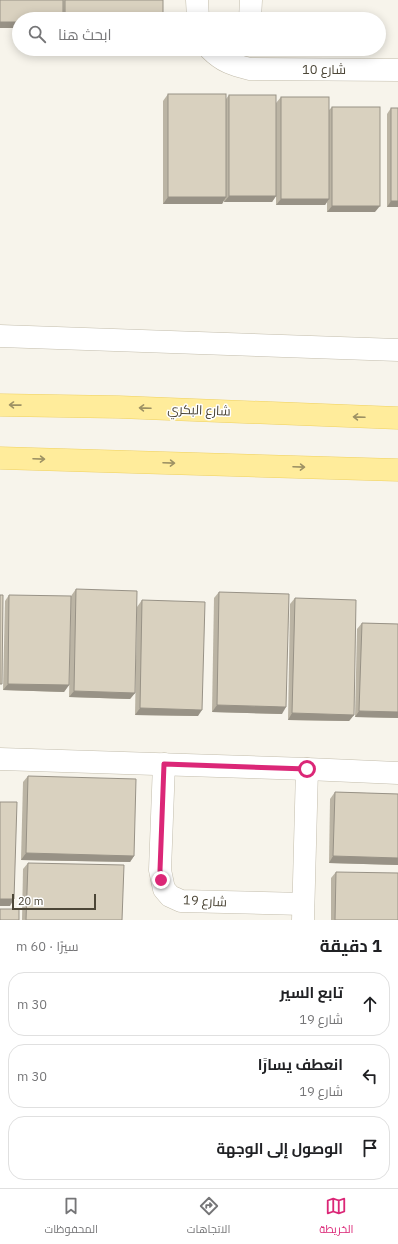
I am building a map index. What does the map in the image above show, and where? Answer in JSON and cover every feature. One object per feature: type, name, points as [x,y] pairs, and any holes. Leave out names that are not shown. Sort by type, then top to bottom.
[{"type":"main road","name":"شارع البكري","points":[[0,405],[120,407],[398,418]]},
{"type":"main road","points":[[0,458],[398,470]]},
{"type":"street","points":[[197,0],[198,12]]},
{"type":"street","points":[[250,12],[251,0]]},
{"type":"street","name":"شارع 10","points":[[217,56],[232,65],[250,59],[398,70]]},
{"type":"street","points":[[0,336],[398,350]]},
{"type":"street","points":[[0,759],[398,773]]},
{"type":"street","name":"شارع 19","points":[[164,764],[160,870],[164,889],[170,896],[181,901],[303,912],[307,769]]},
{"type":"building","points":[[0,0],[63,0],[63,12],[12,12],[12,22],[0,22]]},
{"type":"building","points":[[65,0],[163,0],[163,12],[65,12]]},
{"type":"building","points":[[168,94],[226,94],[226,197],[168,197]]},
{"type":"building","points":[[229,95],[276,95],[276,196],[229,196]]},
{"type":"building","points":[[281,97],[329,97],[329,199],[281,199]]},
{"type":"building","points":[[332,107],[380,107],[380,206],[332,206]]},
{"type":"building","points":[[391,108],[398,108],[398,201],[391,201]]},
{"type":"building","points":[[76,589],[137,591],[135,693],[74,691]]},
{"type":"building","points":[[219,592],[289,594],[286,707],[217,705]]},
{"type":"building","points":[[0,595],[3,595],[2,684],[0,684]]},
{"type":"building","points":[[9,595],[71,596],[69,685],[8,684]]},
{"type":"building","points":[[295,598],[356,600],[354,715],[292,713]]},
{"type":"building","points":[[142,600],[205,602],[202,710],[140,708]]},
{"type":"building","points":[[362,623],[398,624],[398,712],[359,711]]},
{"type":"building","points":[[28,776],[136,779],[134,856],[26,853]]},
{"type":"building","points":[[335,792],[398,794],[398,858],[333,856]]},
{"type":"building","points":[[0,802],[17,802],[14,899],[0,899]]},
{"type":"building","points":[[28,863],[124,865],[122,920],[26,920]]},
{"type":"building","points":[[336,872],[398,873],[398,920],[335,920]]},
{"type":"building","points":[[0,909],[19,909],[19,920],[0,920]]},
{"type":"route","points":[[161,880],[160,870],[164,764],[307,769]]}]
